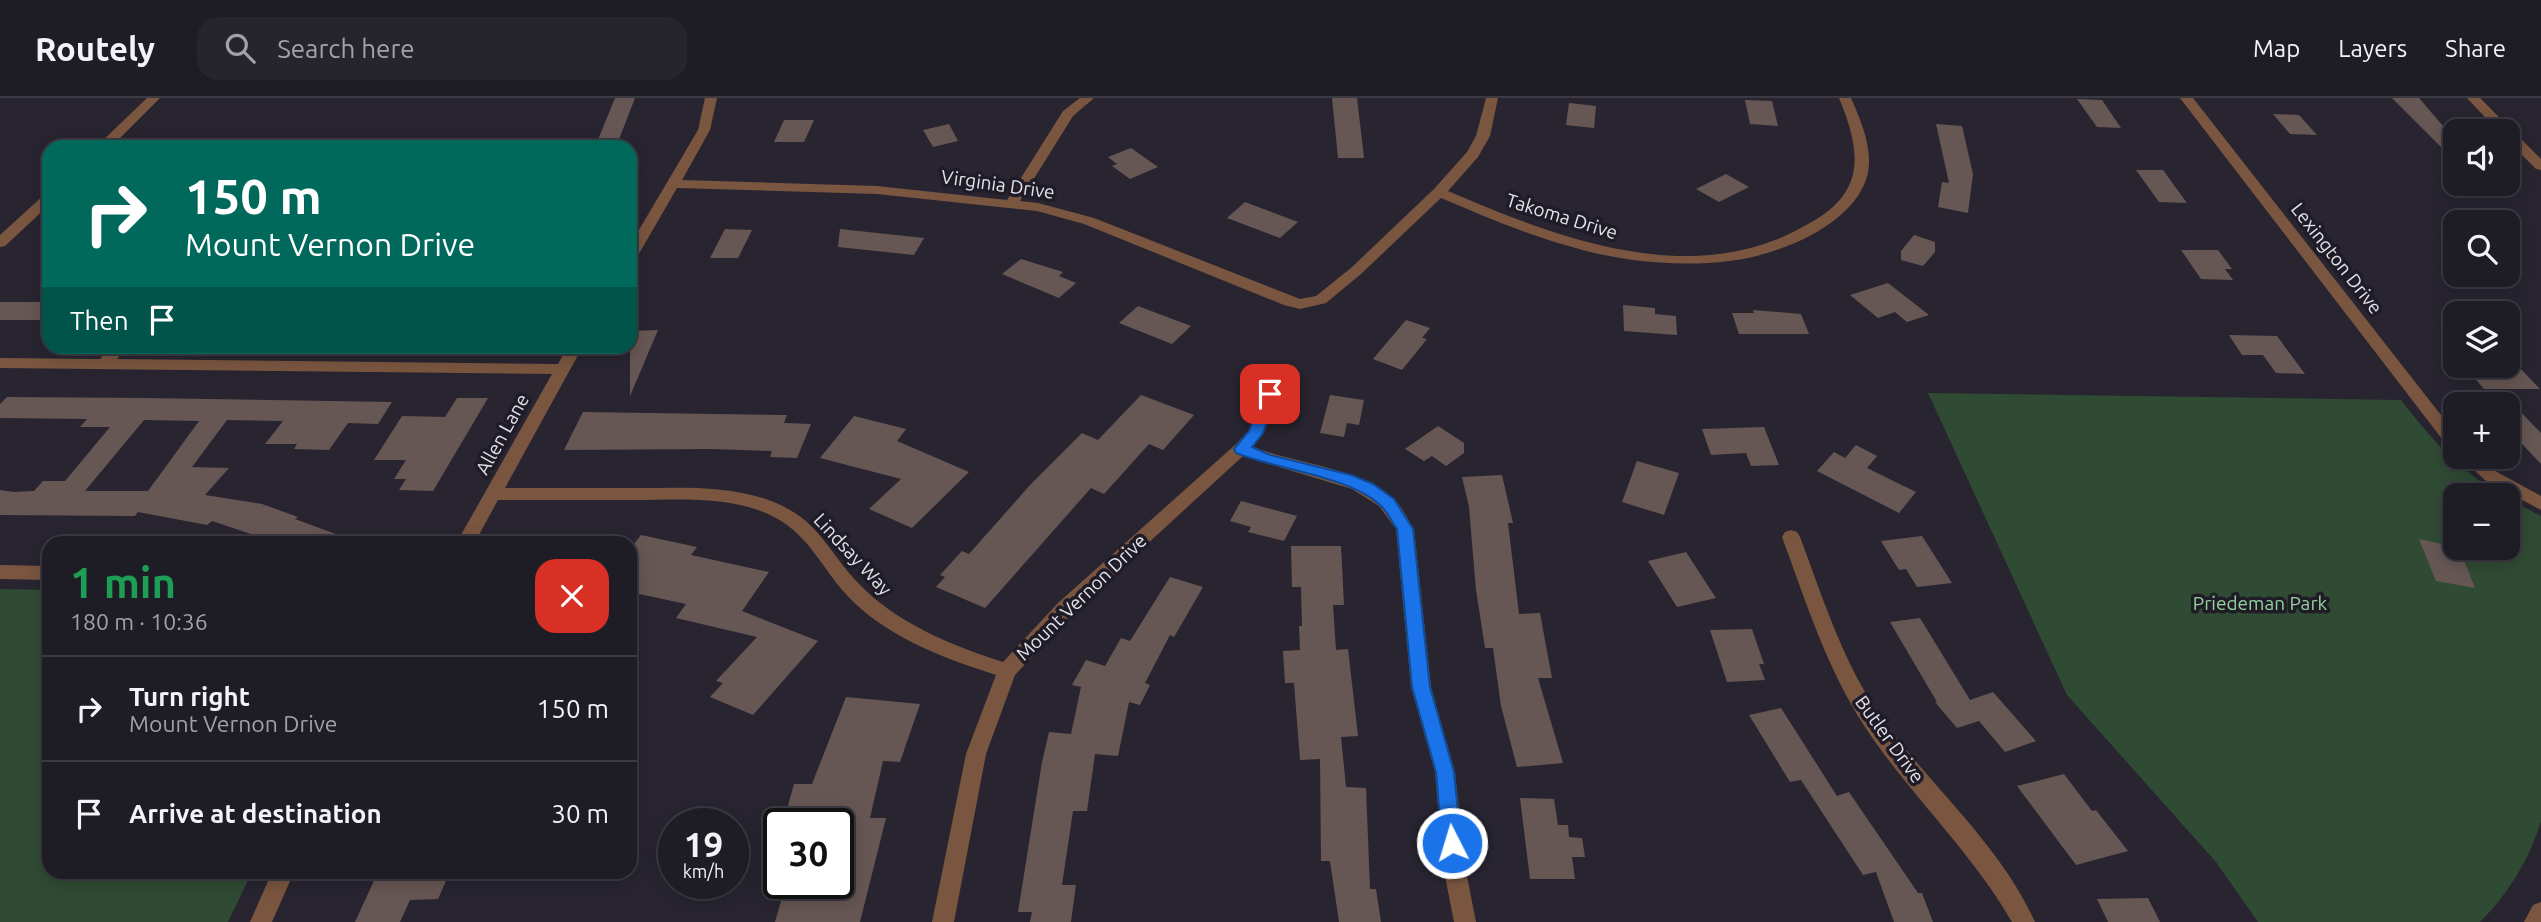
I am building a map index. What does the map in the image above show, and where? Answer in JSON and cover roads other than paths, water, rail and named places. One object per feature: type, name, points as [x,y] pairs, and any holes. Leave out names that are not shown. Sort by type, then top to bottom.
[{"type":"street","points":[[110,140],[154,98]]},
{"type":"street","points":[[637,245],[704,130],[711,98]]},
{"type":"street","points":[[1012,203],[1068,114],[1088,98]]},
{"type":"street","points":[[1439,192],[1473,153],[1483,136],[1492,98]]},
{"type":"street","name":"Takoma Drive","points":[[1439,192],[1525,227],[1597,249],[1667,260],[1703,259],[1773,247],[1816,227],[1835,214],[1854,193],[1861,174],[1864,151],[1857,125],[1845,98]]},
{"type":"street","name":"Lexington Drive","points":[[2186,98],[2443,429]]},
{"type":"street","points":[[2473,98],[2493,119]]},
{"type":"street","points":[[2520,146],[2541,166]]},
{"type":"street","name":"Virginia Drive","points":[[674,184],[841,188],[1012,203],[1050,209],[1089,221],[1222,277],[1300,304],[1321,300],[1356,271],[1439,192]]},
{"type":"street","points":[[0,243],[42,204]]},
{"type":"street","points":[[104,364],[113,354]]},
{"type":"street","name":"Allen Lane","points":[[469,536],[571,354]]},
{"type":"street","points":[[0,363],[562,369]]},
{"type":"street","name":"Mount Vernon Drive","points":[[943,922],[976,754],[1007,671],[1065,608],[1241,449],[1256,433],[1270,394]]},
{"type":"street","points":[[1241,449],[1266,459],[1346,479],[1367,488],[1388,503],[1400,517],[1405,529],[1421,687],[1445,772],[1454,866],[1465,922]]},
{"type":"street","points":[[2483,469],[2541,504]]},
{"type":"street","name":"Lindsay Way","points":[[493,494],[677,495],[749,501],[764,506],[786,515],[811,533],[852,589],[898,626],[953,654],[1007,671]]},
{"type":"street","name":"Butler Drive","points":[[1791,537],[1841,666],[1872,720],[1909,769],[1982,854],[2024,922]]},
{"type":"street","points":[[0,572],[42,573]]},
{"type":"street","points":[[261,922],[280,879]]},
{"type":"street","points":[[2535,922],[2541,912]]},
{"type":"park label","name":"Priedeman Park","points":[[2260,603]]}]
